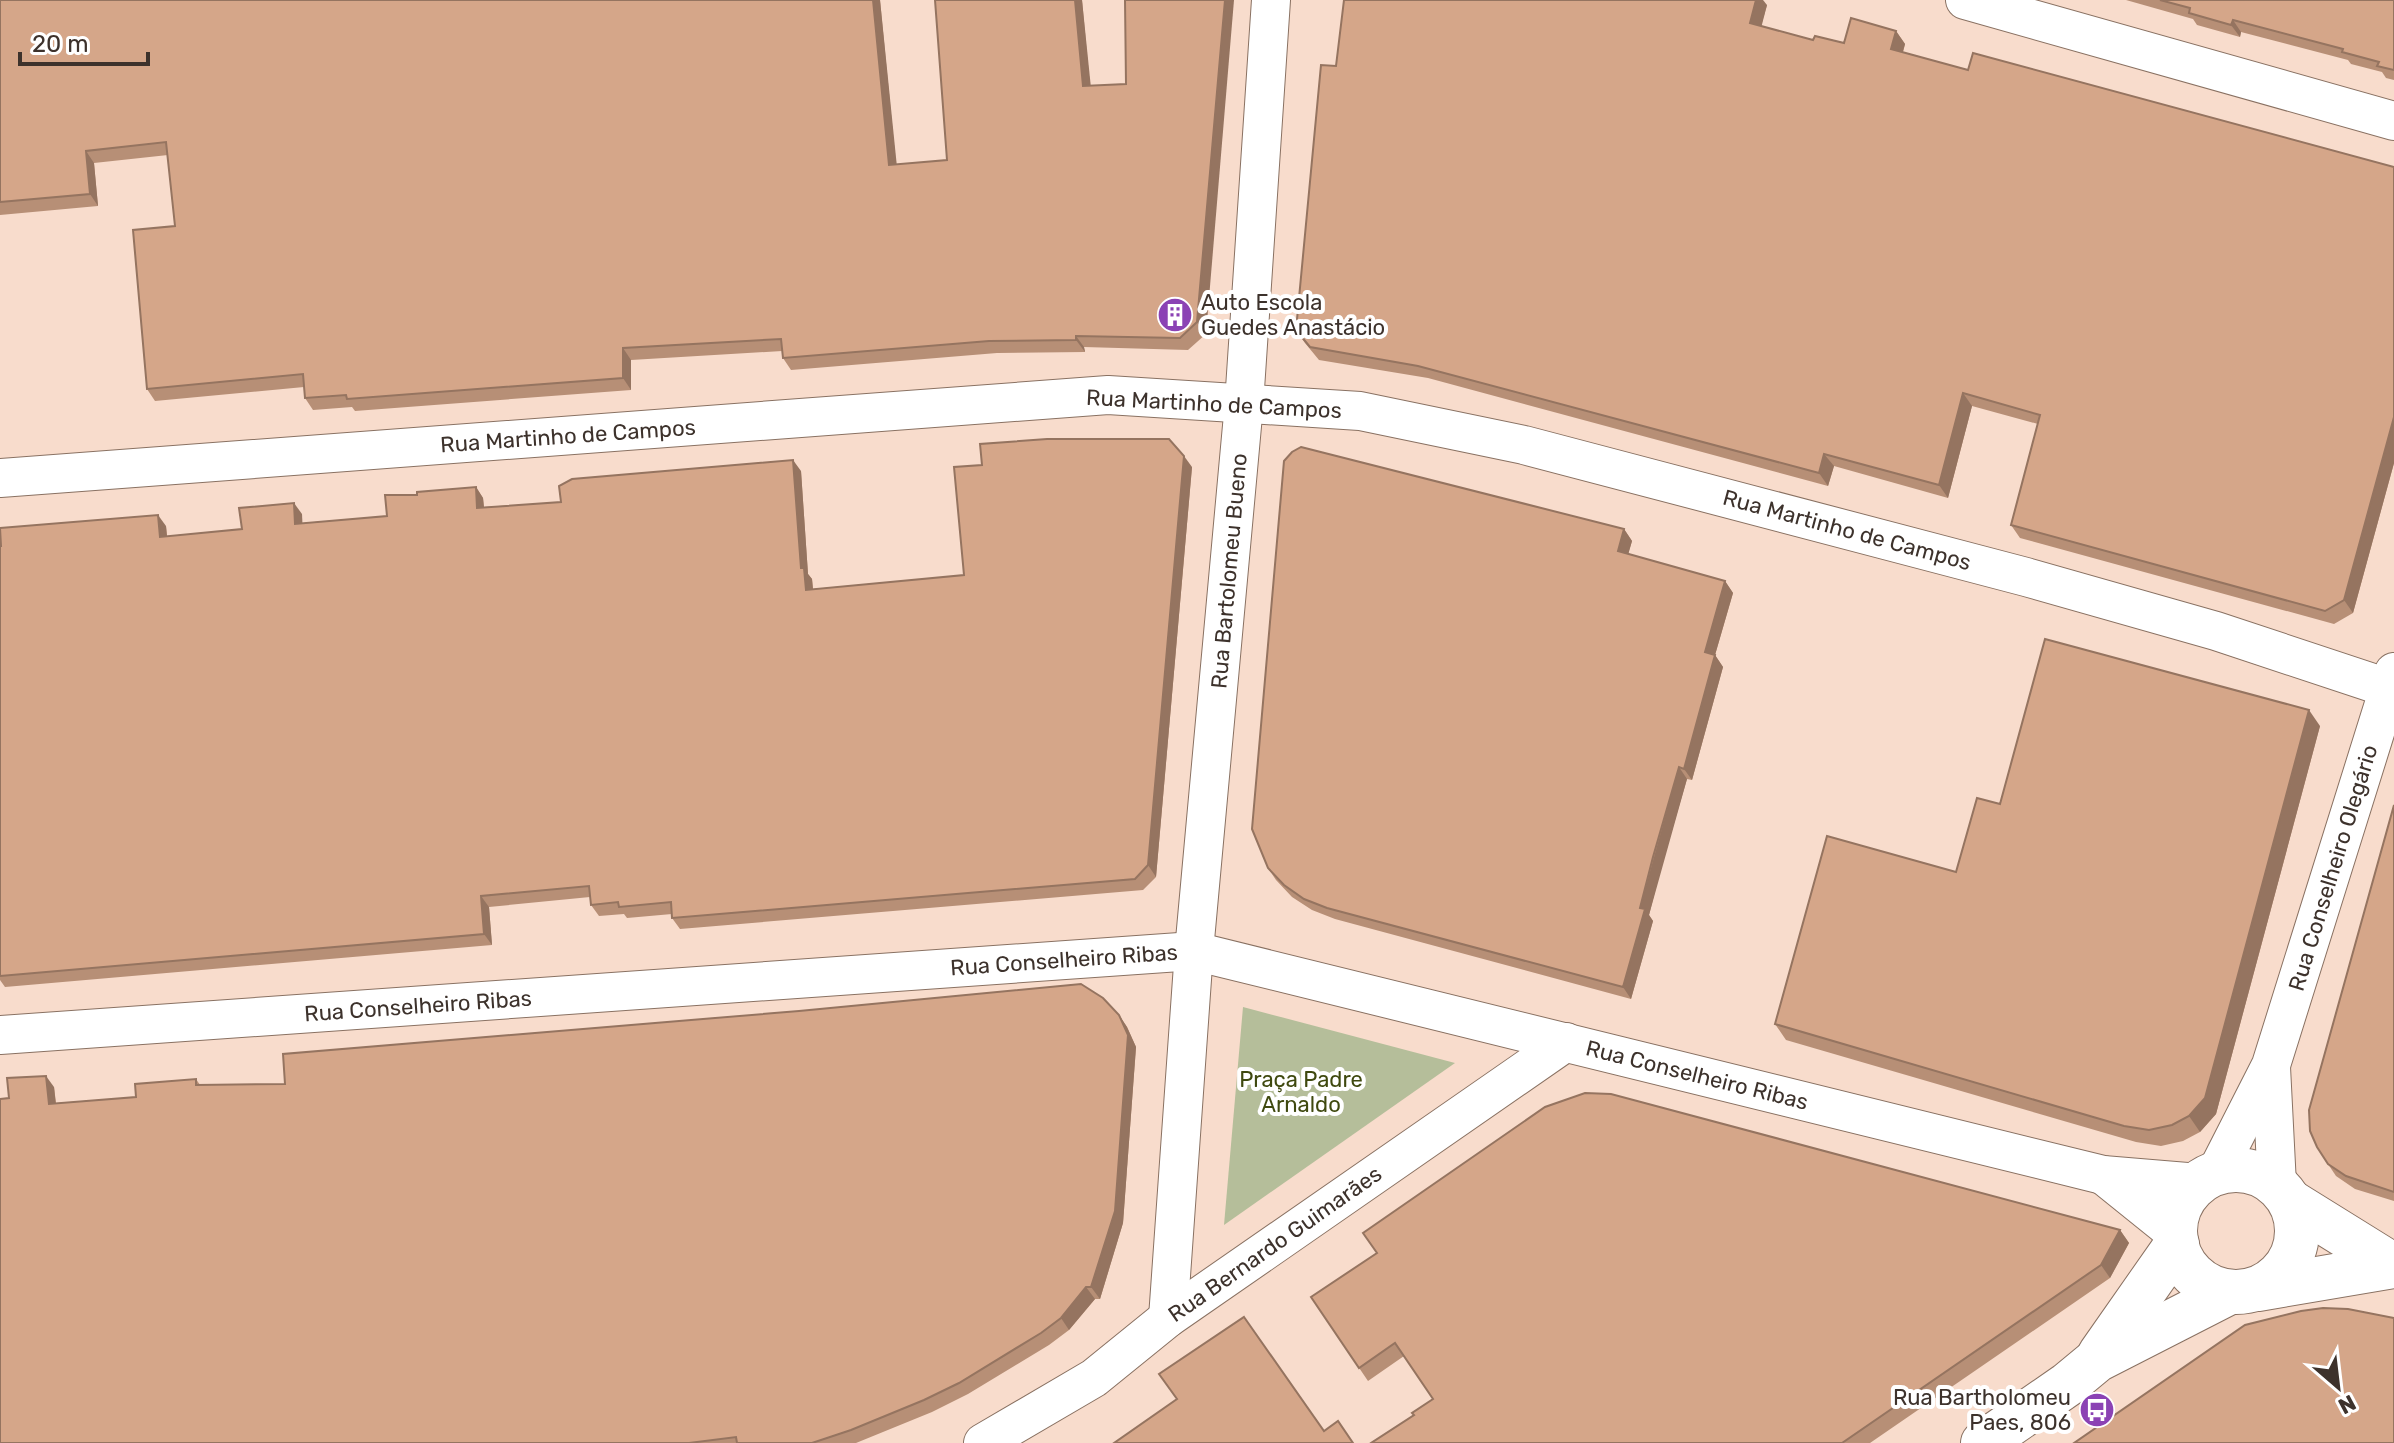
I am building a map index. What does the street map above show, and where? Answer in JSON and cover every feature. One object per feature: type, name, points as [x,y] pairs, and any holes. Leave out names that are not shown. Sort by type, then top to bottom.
[{"type":"street","name":"Rua Bartolomeu Bueno","points":[[1194,951],[1244,404],[1271,0]]},
{"type":"street","points":[[1965,0],[2394,121]]},
{"type":"street","name":"Rua Martinho de Campos","points":[[0,478],[1108,395],[1360,411],[1524,445],[2026,577],[2392,683]]},
{"type":"street","name":"Rua Conselheiro Olegário","points":[[2207,1178],[2271,1065],[2392,683]]},
{"type":"street","points":[[1168,1318],[1194,951]]},
{"type":"street","name":"Rua Conselheiro Ribas","points":[[0,1035],[1194,951],[2103,1175],[2207,1178]]},
{"type":"street","name":"Rua Bernardo Guimarães","points":[[983,1443],[1094,1378],[1168,1318],[1566,1042]]},
{"type":"street","name":"Rua Conselheiro Olegário","points":[[2271,1065],[2284,1194]]},
{"type":"street","points":[[2248,1171],[2264,1176],[2284,1194],[2394,1266],[2244,1290],[2213,1288],[2186,1267],[2176,1239],[2177,1214],[2185,1196],[2207,1178],[2248,1171]]},
{"type":"street","name":"Rua Conselheiro Ribas","points":[[2103,1175],[2176,1239]]},
{"type":"street","points":[[1983,1443],[2097,1360],[2244,1290],[2276,1278],[2290,1263],[2297,1243],[2298,1222],[2284,1194]]},
{"type":"street","points":[[2097,1360],[2176,1239]]},
{"type":"green space","name":"Praça Padre Arnaldo","points":[[1243,1007],[1455,1063],[1224,1225]]},
{"type":"building","points":[[0,0],[873,0],[889,165],[947,160],[935,0],[1075,0],[1083,86],[1126,84],[1125,0],[1225,0],[1197,322],[1180,338],[1076,336],[1076,340],[989,341],[783,358],[781,339],[623,348],[623,378],[347,399],[346,395],[305,398],[303,374],[147,389],[133,230],[175,226],[166,142],[86,151],[90,194],[0,202]]},
{"type":"building","points":[[1344,0],[1756,0],[1750,23],[1813,40],[1815,36],[1844,43],[1851,18],[1896,31],[1891,49],[1968,70],[1973,53],[2394,167],[2394,417],[2344,600],[2325,611],[2011,525],[2040,415],[1963,393],[1939,485],[1824,454],[1819,473],[1418,366],[1310,347],[1296,330],[1321,65],[1336,66]]},
{"type":"building","points":[[2160,0],[2394,0],[2394,70],[2377,66],[2379,62],[2342,52],[2343,49],[2233,20],[2231,25],[2189,13],[2190,8]]},
{"type":"building","points":[[1047,439],[1169,439],[1184,456],[1148,865],[1135,879],[672,918],[671,902],[619,907],[618,902],[591,905],[589,886],[481,896],[484,934],[0,976],[0,528],[158,515],[160,537],[242,529],[239,508],[294,503],[295,524],[387,516],[385,495],[417,495],[417,492],[476,487],[477,508],[561,502],[559,486],[572,479],[793,460],[801,568],[804,568],[806,590],[964,575],[954,467],[982,465],[980,444]]},
{"type":"building","points":[[1301,447],[1624,529],[1618,551],[1725,581],[1705,652],[1715,655],[1684,769],[1679,767],[1653,857],[1640,908],[1645,909],[1623,987],[1327,908],[1304,899],[1284,885],[1268,868],[1252,829],[1284,461]]},
{"type":"building","points":[[2045,639],[2309,710],[2205,1098],[2189,1116],[2172,1125],[2149,1130],[2124,1126],[1775,1024],[1827,836],[1956,872],[1977,798],[2000,804]]},
{"type":"building","points":[[2394,805],[2394,1192],[2346,1176],[2328,1164],[2310,1131],[2309,1110]]},
{"type":"building","points":[[1081,984],[1103,998],[1119,1015],[1128,1035],[1115,1211],[1091,1287],[1086,1287],[1061,1318],[1041,1333],[959,1383],[924,1400],[812,1443],[737,1443],[736,1437],[689,1443],[0,1443],[0,1099],[9,1098],[7,1078],[46,1076],[49,1104],[136,1097],[135,1084],[196,1079],[196,1085],[285,1084],[283,1054]]},
{"type":"building","points":[[1585,1093],[1611,1094],[2120,1230],[2101,1265],[1842,1443],[1371,1443],[1433,1399],[1395,1343],[1359,1368],[1311,1297],[1377,1253],[1363,1233],[1545,1107]]},
{"type":"building","points":[[2323,1308],[2348,1309],[2394,1318],[2394,1443],[2074,1443],[2245,1325]]},
{"type":"building","points":[[1244,1317],[1324,1431],[1338,1421],[1353,1443],[1114,1443],[1177,1399],[1159,1374]]},
{"type":"place","name":"Auto Escola Guedes Anastácio","points":[[1175,315]]},
{"type":"place","name":"Rua Bartholomeu Paes, 806","points":[[2097,1410]]}]
